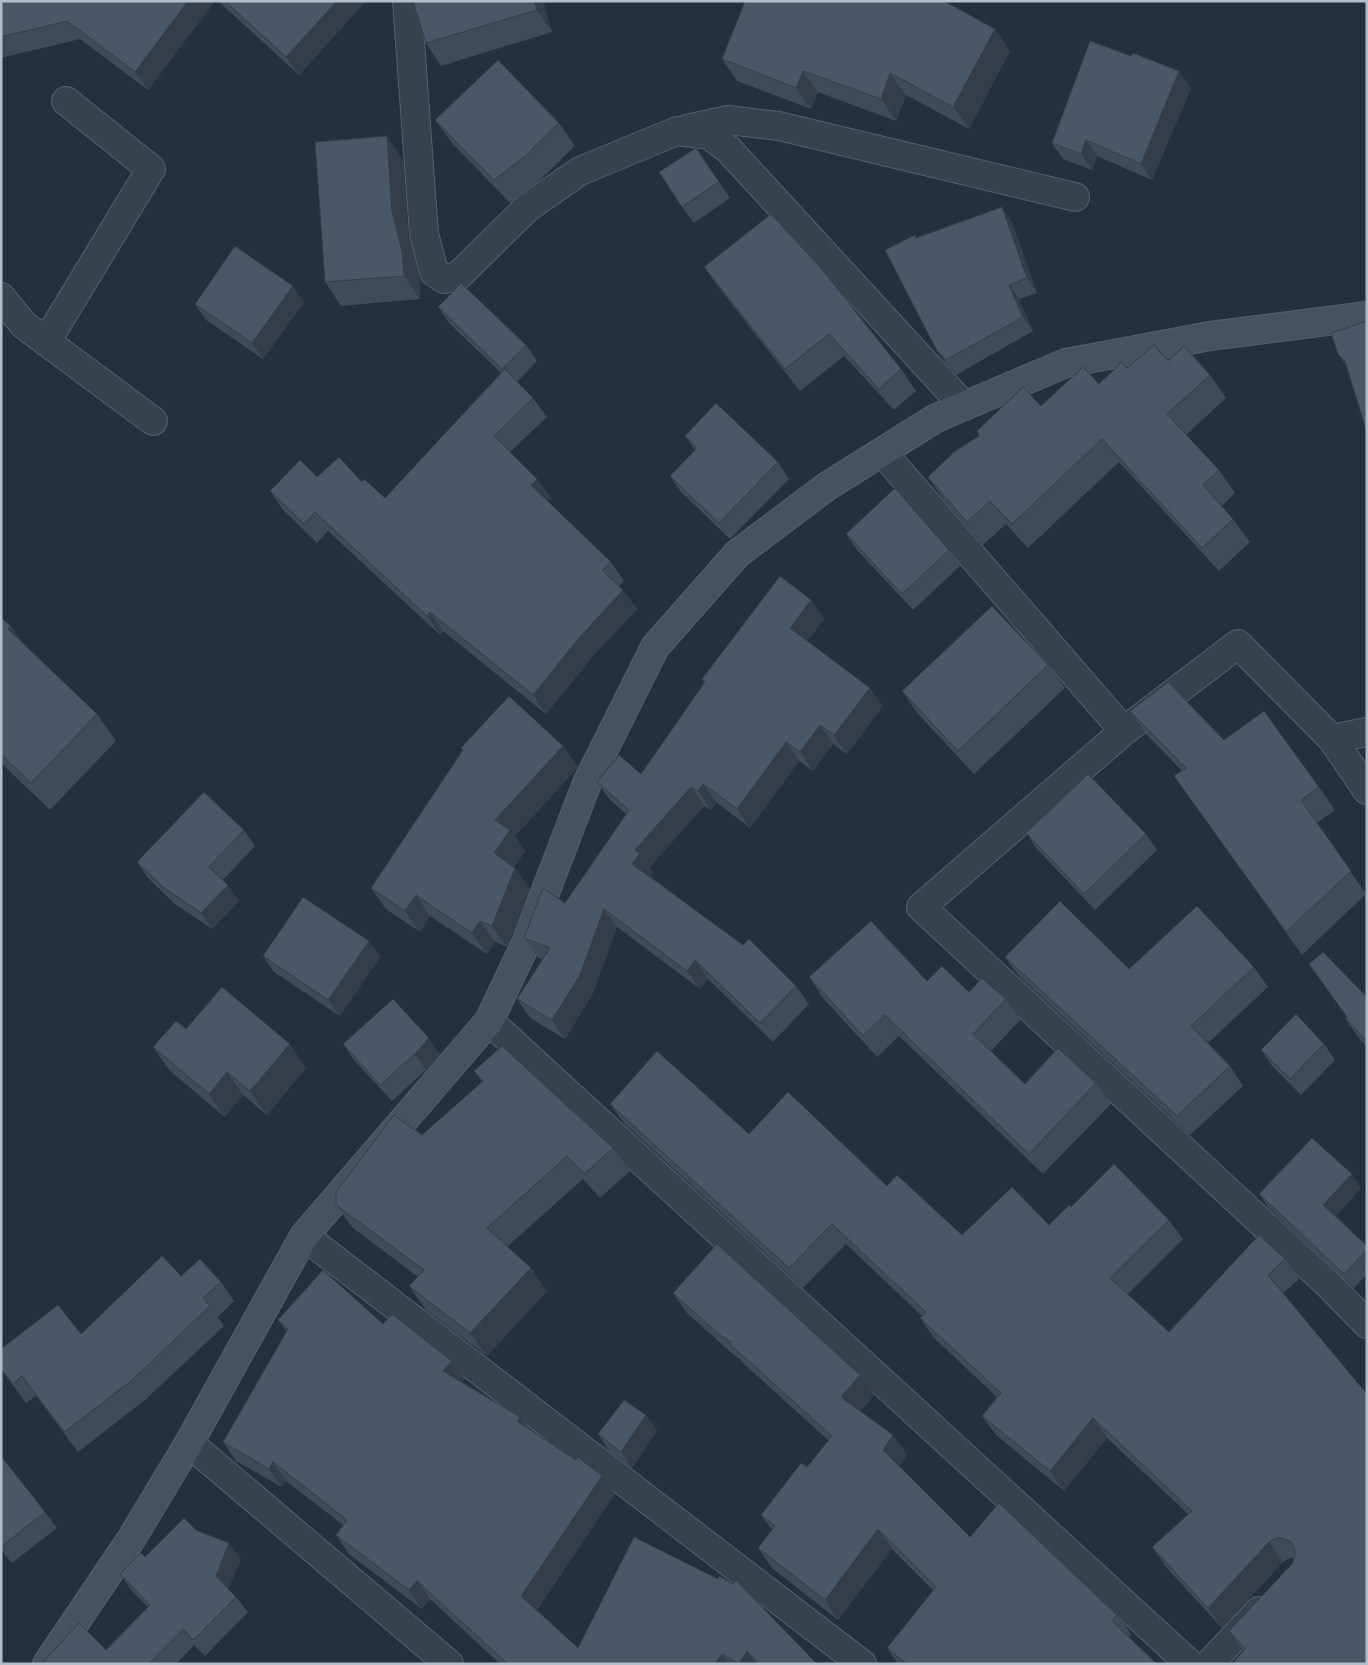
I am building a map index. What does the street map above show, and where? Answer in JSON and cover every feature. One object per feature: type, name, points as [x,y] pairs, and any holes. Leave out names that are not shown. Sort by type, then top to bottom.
[{"type":"street","points":[[407,1],[424,234],[434,272],[444,279],[458,276],[527,208],[580,171],[678,130],[728,120],[779,126],[1076,197]]},
{"type":"street","points":[[46,342],[151,169],[66,101]]},
{"type":"street","points":[[678,130],[709,135],[729,150],[964,406]]},
{"type":"street","points":[[1,297],[24,326],[153,421]]},
{"type":"street","points":[[47,1664],[130,1541],[189,1443],[304,1236],[489,1021],[525,945],[588,784],[655,647],[738,554],[826,487],[936,418],[1066,363],[1210,336],[1367,316]]},
{"type":"street","points":[[882,452],[1124,731]]},
{"type":"street","points":[[1367,790],[1332,739],[1238,644],[1124,731],[921,907],[1329,1285],[1367,1324]]},
{"type":"street","points":[[1332,739],[1367,732]]},
{"type":"street","points":[[489,1021],[1190,1664]]},
{"type":"street","points":[[304,1236],[862,1664]]},
{"type":"street","points":[[189,1443],[449,1664]]},
{"type":"street","points":[[1209,1664],[1275,1594]]},
{"type":"building","points":[[1,1],[188,1],[135,72],[67,21],[1,37]]},
{"type":"building","points":[[225,1],[337,1],[286,57]]},
{"type":"building","points":[[413,1],[534,1],[537,10],[426,43]]},
{"type":"building","points":[[745,1],[944,1],[995,29],[953,107],[890,73],[881,99],[803,71],[796,88],[722,59]]},
{"type":"building","points":[[1090,41],[1131,56],[1133,53],[1179,71],[1141,164],[1086,140],[1081,154],[1052,143]]},
{"type":"building","points":[[498,60],[559,123],[524,157],[494,180],[435,120]]},
{"type":"building","points":[[387,136],[392,212],[402,251],[404,276],[325,282],[315,142]]},
{"type":"building","points":[[696,148],[719,182],[682,207],[659,172]]},
{"type":"building","points":[[1002,207],[1027,278],[1009,285],[1023,317],[946,360],[936,349],[885,250],[915,235],[916,238]]},
{"type":"building","points":[[771,214],[821,268],[901,369],[879,389],[829,334],[785,369],[704,267]]},
{"type":"building","points":[[235,246],[293,286],[252,343],[195,304]]},
{"type":"building","points":[[461,283],[526,345],[502,369],[438,307]]},
{"type":"building","points":[[1367,321],[1367,433],[1345,361],[1338,354],[1331,333]]},
{"type":"building","points":[[1154,345],[1168,361],[1184,346],[1210,375],[1167,414],[1219,470],[1203,485],[1233,519],[1202,548],[1102,439],[1012,524],[990,501],[967,522],[928,477],[954,452],[979,436],[977,431],[1023,387],[1041,406],[1083,367],[1099,384],[1122,362],[1127,368]]},
{"type":"building","points":[[505,369],[533,398],[494,436],[537,479],[531,485],[611,562],[602,570],[623,590],[579,638],[533,695],[430,612],[427,616],[315,512],[304,524],[270,491],[300,460],[317,477],[339,457],[362,482],[364,479],[385,498]]},
{"type":"building","points":[[716,403],[778,462],[719,523],[670,476],[697,448],[685,436]]},
{"type":"building","points":[[895,488],[949,550],[902,594],[846,534]]},
{"type":"building","points":[[780,576],[811,600],[790,628],[870,688],[834,735],[820,725],[800,752],[786,742],[737,809],[703,784],[698,791],[691,787],[635,850],[640,853],[632,864],[743,945],[749,939],[796,986],[760,1023],[695,960],[687,971],[604,909],[580,975],[552,1020],[517,999],[550,948],[524,938],[543,888],[565,903],[629,810],[597,782],[619,755],[641,774],[705,682],[702,679]]},
{"type":"building","points":[[992,606],[1048,665],[958,751],[902,691]]},
{"type":"building","points":[[1,618],[11,626],[8,629],[97,714],[31,783],[1,754]]},
{"type":"building","points":[[1168,682],[1224,740],[1264,711],[1319,787],[1301,800],[1351,871],[1286,932],[1174,776],[1186,768],[1130,711]]},
{"type":"building","points":[[509,696],[563,746],[495,820],[510,830],[494,853],[515,868],[492,926],[480,921],[472,933],[416,895],[405,911],[371,888],[463,750],[461,748]]},
{"type":"building","points":[[1088,774],[1146,834],[1084,894],[1026,833]]},
{"type":"building","points":[[204,792],[244,830],[209,867],[228,885],[201,913],[164,888],[137,862]]},
{"type":"building","points":[[303,897],[369,941],[328,1000],[263,956]]},
{"type":"building","points":[[1060,901],[1129,969],[1197,906],[1254,967],[1191,1026],[1230,1066],[1177,1116],[1005,957]]},
{"type":"building","points":[[871,921],[927,981],[942,966],[969,992],[982,978],[1006,999],[973,1034],[1025,1084],[1058,1048],[1096,1083],[1029,1154],[885,1015],[863,1036],[809,977]]},
{"type":"building","points":[[1323,952],[1367,997],[1367,1041],[1345,1018],[1347,1017],[1309,964]]},
{"type":"building","points":[[222,987],[290,1044],[250,1091],[227,1072],[209,1094],[153,1047],[176,1021],[186,1029]]},
{"type":"building","points":[[393,999],[429,1038],[415,1054],[380,1085],[343,1044]]},
{"type":"building","points":[[1296,1014],[1324,1044],[1290,1079],[1261,1050]]},
{"type":"building","points":[[502,1046],[613,1148],[584,1174],[567,1156],[487,1228],[531,1268],[470,1333],[409,1286],[424,1270],[336,1205],[336,1192],[394,1115],[422,1135],[483,1081],[474,1071]]},
{"type":"building","points":[[657,1051],[749,1134],[788,1092],[887,1186],[897,1175],[962,1235],[1012,1187],[1049,1225],[1069,1205],[1071,1207],[1114,1164],[1169,1220],[1110,1278],[1169,1332],[1259,1235],[1285,1259],[1268,1275],[1367,1394],[1367,1664],[1232,1664],[1245,1649],[1229,1631],[1292,1564],[1295,1549],[1291,1542],[1283,1538],[1276,1538],[1269,1542],[1208,1608],[1152,1547],[1192,1511],[1093,1418],[1050,1471],[982,1416],[1001,1393],[920,1318],[926,1312],[832,1224],[789,1268],[610,1104]]},
{"type":"building","points":[[1312,1138],[1352,1174],[1323,1205],[1367,1246],[1367,1250],[1344,1274],[1259,1194]]},
{"type":"building","points":[[717,1244],[860,1375],[841,1397],[893,1435],[883,1450],[970,1537],[999,1503],[1117,1615],[1112,1621],[1157,1664],[907,1664],[887,1648],[936,1587],[878,1529],[825,1600],[758,1548],[775,1526],[761,1515],[801,1463],[807,1467],[832,1436],[730,1344],[731,1342],[720,1335],[673,1293]]},
{"type":"building","points":[[162,1256],[181,1276],[200,1259],[221,1282],[203,1298],[210,1306],[131,1381],[64,1432],[22,1376],[13,1384],[1,1369],[1,1349],[58,1305],[81,1334]]},
{"type":"building","points":[[323,1270],[383,1324],[392,1314],[452,1361],[443,1371],[520,1417],[517,1421],[576,1460],[578,1457],[602,1476],[521,1596],[578,1648],[634,1537],[718,1579],[719,1576],[733,1584],[736,1580],[817,1664],[759,1664],[747,1651],[739,1664],[722,1654],[715,1664],[508,1664],[417,1581],[409,1590],[336,1535],[347,1520],[273,1462],[269,1469],[223,1442],[288,1329],[278,1320]]},
{"type":"building","points":[[624,1400],[646,1415],[621,1452],[598,1434]]},
{"type":"building","points":[[1,1456],[45,1512],[1,1547]]},
{"type":"building","points":[[184,1518],[196,1530],[229,1543],[216,1576],[236,1597],[193,1640],[183,1629],[148,1664],[45,1664],[43,1662],[79,1623],[106,1650],[150,1605],[120,1574],[141,1553],[145,1557]]}]
